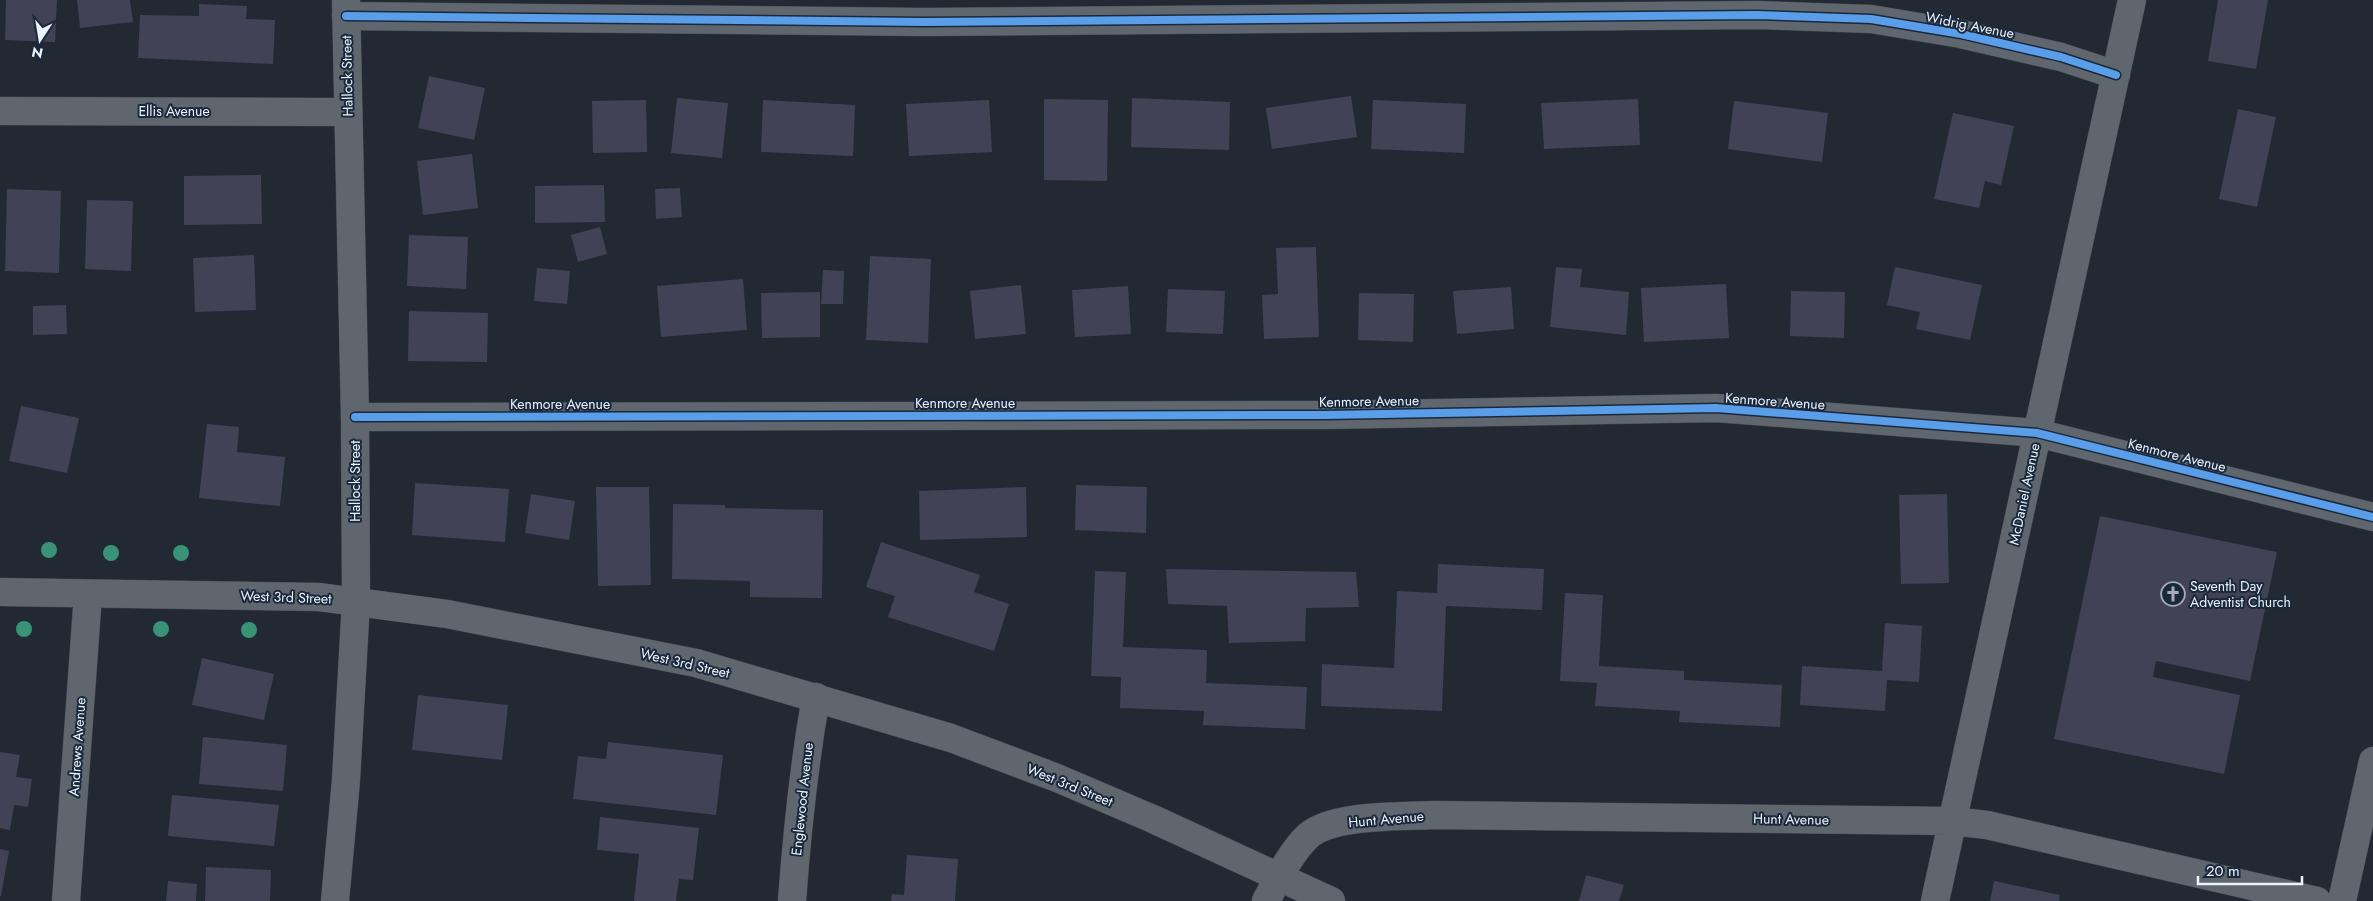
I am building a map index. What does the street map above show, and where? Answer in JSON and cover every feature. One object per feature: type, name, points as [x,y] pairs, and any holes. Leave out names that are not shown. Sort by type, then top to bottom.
[{"type":"street","name":"McDaniel Avenue","points":[[1935,901],[2132,0]]},
{"type":"street","name":"Widrig Avenue","points":[[346,8],[934,22],[1776,15],[1872,19],[1961,34],[2061,57],[2116,75]]},
{"type":"street","name":"Hallock Street","points":[[335,901],[346,780],[356,601],[355,417],[346,8]]},
{"type":"street","name":"Ellis Avenue","points":[[0,111],[348,112]]},
{"type":"street","name":"Kenmore Avenue","points":[[355,417],[1268,415],[1716,408],[2037,433],[2373,517]]},
{"type":"street","name":"West 3rd Street","points":[[0,592],[319,597],[447,614],[696,663],[951,738],[1057,778],[1279,876],[1331,901]]},
{"type":"street","name":"Andrews Avenue","points":[[66,901],[88,594]]},
{"type":"street","name":"Englewood Avenue","points":[[792,901],[802,787],[816,697]]},
{"type":"street","points":[[2342,901],[2373,761]]},
{"type":"street","name":"Hunt Avenue","points":[[1266,901],[1279,876],[1309,835],[1331,825],[1356,819],[1433,815],[1952,821],[1987,825],[2317,901]]},
{"type":"building","points":[[6,0],[57,0],[55,42],[5,40]]},
{"type":"building","points":[[77,0],[130,0],[133,22],[80,28]]},
{"type":"building","points":[[2218,0],[2268,0],[2256,69],[2208,61]]},
{"type":"building","points":[[199,4],[247,6],[246,19],[275,20],[273,64],[138,58],[140,15],[199,16]]},
{"type":"building","points":[[429,76],[485,88],[474,140],[418,128]]},
{"type":"building","points":[[1351,96],[1357,137],[1272,149],[1266,108]]},
{"type":"building","points":[[677,98],[728,103],[722,158],[671,153]]},
{"type":"building","points":[[1132,98],[1230,102],[1229,150],[1131,147]]},
{"type":"building","points":[[1044,99],[1108,100],[1107,181],[1044,180]]},
{"type":"building","points":[[1638,99],[1640,145],[1544,149],[1541,103]]},
{"type":"building","points":[[646,100],[647,152],[593,153],[592,101]]},
{"type":"building","points":[[763,100],[855,105],[853,156],[761,152]]},
{"type":"building","points":[[989,100],[992,152],[909,156],[906,104]]},
{"type":"building","points":[[1373,100],[1466,104],[1464,153],[1371,149]]},
{"type":"building","points":[[1734,101],[1828,113],[1822,162],[1728,149]]},
{"type":"building","points":[[2238,109],[2276,117],[2257,207],[2219,199]]},
{"type":"building","points":[[1953,113],[2014,126],[2001,185],[1985,181],[1979,208],[1934,199]]},
{"type":"building","points":[[472,154],[478,208],[423,215],[417,161]]},
{"type":"building","points":[[261,175],[262,224],[184,225],[184,176]]},
{"type":"building","points":[[604,185],[605,222],[535,223],[535,186]]},
{"type":"building","points":[[680,188],[682,217],[656,219],[655,189]]},
{"type":"building","points":[[7,189],[61,191],[59,273],[5,271]]},
{"type":"building","points":[[87,200],[133,201],[131,271],[85,269]]},
{"type":"building","points":[[600,227],[607,254],[578,262],[571,235]]},
{"type":"building","points":[[409,235],[468,237],[466,289],[407,286]]},
{"type":"building","points":[[1316,247],[1319,337],[1264,339],[1262,295],[1278,294],[1276,248]]},
{"type":"building","points":[[254,255],[256,310],[195,312],[193,258]]},
{"type":"building","points":[[870,256],[931,259],[928,343],[866,340]]},
{"type":"building","points":[[1556,267],[1582,269],[1580,287],[1629,292],[1626,335],[1550,327]]},
{"type":"building","points":[[1895,267],[1982,285],[1970,340],[1916,329],[1920,312],[1887,305]]},
{"type":"building","points":[[537,268],[570,271],[567,304],[534,301]]},
{"type":"building","points":[[823,270],[844,271],[843,304],[821,304]]},
{"type":"building","points":[[743,279],[747,330],[661,337],[657,286]]},
{"type":"building","points":[[1726,284],[1729,338],[1644,342],[1641,288]]},
{"type":"building","points":[[1021,285],[1026,334],[975,339],[970,291]]},
{"type":"building","points":[[1128,286],[1131,334],[1075,337],[1072,290]]},
{"type":"building","points":[[1511,287],[1514,329],[1457,334],[1453,291]]},
{"type":"building","points":[[1168,289],[1225,291],[1223,334],[1166,332]]},
{"type":"building","points":[[1791,291],[1845,292],[1844,338],[1790,336]]},
{"type":"building","points":[[820,292],[820,337],[762,338],[761,293]]},
{"type":"building","points":[[1359,293],[1414,294],[1413,342],[1358,340]]},
{"type":"building","points":[[66,305],[67,334],[33,335],[33,306]]},
{"type":"building","points":[[409,311],[488,313],[487,362],[408,361]]},
{"type":"building","points":[[21,406],[79,418],[67,473],[9,461]]},
{"type":"building","points":[[207,424],[239,427],[237,452],[285,457],[280,506],[199,498]]},
{"type":"building","points":[[415,483],[509,489],[505,542],[412,535]]},
{"type":"building","points":[[1076,485],[1147,487],[1146,533],[1075,530]]},
{"type":"building","points":[[596,487],[649,487],[651,585],[598,586]]},
{"type":"building","points":[[1026,487],[1027,537],[920,540],[919,491]]},
{"type":"building","points":[[531,494],[575,501],[569,540],[525,533]]},
{"type":"building","points":[[1947,494],[1949,583],[1901,584],[1899,495]]},
{"type":"building","points":[[673,504],[725,505],[725,508],[823,510],[822,598],[750,597],[750,581],[672,579]]},
{"type":"building","points":[[2100,516],[2277,552],[2250,681],[2156,661],[2153,677],[2240,695],[2224,774],[2054,739]]},
{"type":"building","points":[[881,542],[980,575],[974,592],[1009,604],[994,651],[888,617],[895,596],[866,587]]},
{"type":"building","points":[[1438,564],[1544,569],[1542,610],[1446,606],[1442,711],[1321,706],[1322,664],[1394,668],[1397,591],[1437,593]]},
{"type":"building","points":[[1166,569],[1356,572],[1359,607],[1306,608],[1305,641],[1229,643],[1227,606],[1168,604]]},
{"type":"building","points":[[1095,571],[1126,572],[1123,647],[1207,650],[1206,683],[1307,687],[1305,729],[1203,725],[1204,711],[1120,708],[1121,677],[1091,676]]},
{"type":"building","points":[[1565,593],[1603,595],[1599,666],[1684,671],[1684,680],[1782,685],[1780,727],[1679,722],[1680,711],[1595,706],[1597,683],[1560,681]]},
{"type":"building","points":[[1885,623],[1922,626],[1919,682],[1887,680],[1885,711],[1800,705],[1802,666],[1882,671]]},
{"type":"building","points":[[202,658],[274,674],[264,720],[192,705]]},
{"type":"building","points":[[418,695],[508,705],[502,760],[412,750]]},
{"type":"building","points":[[203,737],[287,745],[283,791],[199,784]]},
{"type":"building","points":[[608,742],[723,755],[716,815],[573,799],[578,756],[606,759]]},
{"type":"building","points":[[0,752],[20,755],[16,777],[32,779],[28,807],[14,805],[10,830],[0,828]]},
{"type":"building","points":[[172,795],[279,805],[274,846],[168,836]]},
{"type":"building","points":[[600,817],[699,828],[693,880],[679,879],[676,901],[634,901],[639,854],[597,850]]},
{"type":"building","points":[[0,849],[9,851],[1,896],[0,896]]},
{"type":"building","points":[[907,855],[958,859],[955,901],[891,901],[892,894],[904,895]]},
{"type":"building","points":[[206,867],[271,870],[270,901],[205,901]]},
{"type":"building","points":[[1586,875],[1624,885],[1619,901],[1579,901]]},
{"type":"building","points":[[168,881],[197,884],[196,901],[166,901]]},
{"type":"building","points":[[1994,881],[2060,895],[2059,901],[1990,901]]},
{"type":"cycle path","points":[[346,16],[924,22],[1757,15],[1871,19],[1961,34],[2061,57],[2116,75]]},
{"type":"cycle path","points":[[355,417],[1325,415],[1716,408],[2037,433],[2373,517]]},
{"type":"place","name":"Seventh Day Adventist Church","points":[[2173,594]]}]
